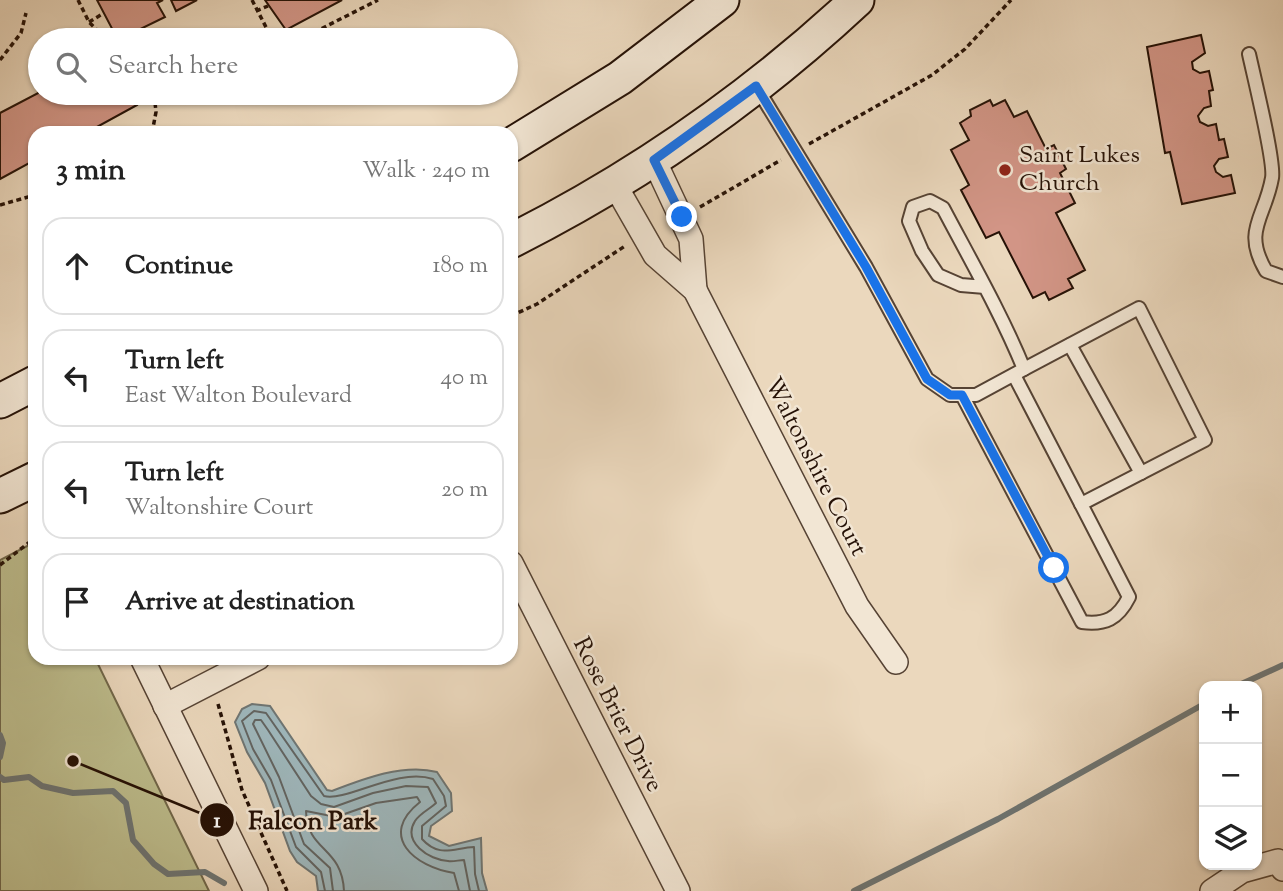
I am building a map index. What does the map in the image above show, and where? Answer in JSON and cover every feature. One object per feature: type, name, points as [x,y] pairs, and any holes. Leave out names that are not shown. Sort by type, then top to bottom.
[{"type":"main road","points":[[518,141],[620,78],[722,0]]},
{"type":"main road","points":[[518,237],[654,160],[756,86],[857,0]]},
{"type":"main road","points":[[0,401],[28,387]]},
{"type":"main road","points":[[0,496],[28,482]]},
{"type":"street","name":"Waltonshire Court","points":[[654,160],[691,239],[695,290]]},
{"type":"street","name":"Waltonshire Court","points":[[614,185],[655,256],[695,290],[857,606],[896,662]]},
{"type":"street","name":"Rose Brier Drive","points":[[518,577],[678,891]]},
{"type":"street","points":[[145,665],[256,891]]},
{"type":"street","points":[[165,706],[244,665]]},
{"type":"street","points":[[1212,891],[1242,871],[1278,861],[1283,869]]},
{"type":"lane","points":[[1249,54],[1273,176],[1257,222],[1255,251],[1266,271],[1283,277]]},
{"type":"lane","points":[[756,86],[866,267],[927,379],[950,395],[976,395],[1139,308],[1205,440],[1081,505]]},
{"type":"lane","points":[[962,395],[1082,622],[1102,624],[1121,612],[1129,597],[1081,505],[1019,372],[985,287],[943,208],[930,201],[913,207],[909,221],[922,251],[939,275],[961,285],[985,287]]},
{"type":"lane","points":[[1070,345],[1141,473]]},
{"type":"path","points":[[78,0],[95,28]]},
{"type":"path","points":[[251,0],[266,28]]},
{"type":"path","points":[[323,28],[378,0]]},
{"type":"path","points":[[796,151],[932,75],[965,49],[1011,0]]},
{"type":"path","points":[[256,11],[268,6]]},
{"type":"path","points":[[0,60],[21,33],[26,13]]},
{"type":"path","points":[[89,22],[104,13]]},
{"type":"path","points":[[153,126],[155,105]]},
{"type":"path","points":[[0,205],[28,197]]},
{"type":"path","points":[[0,565],[28,543]]},
{"type":"path","points":[[207,684],[222,713],[233,765],[242,790],[288,891]]},
{"type":"green space","points":[[28,546],[28,665],[98,665],[209,891],[0,891],[0,560]]},
{"type":"water","points":[[252,704],[270,706],[327,790],[332,791],[370,777],[397,771],[411,769],[437,772],[451,793],[452,811],[431,826],[429,836],[449,846],[481,838],[482,873],[487,891],[318,891],[316,876],[297,862],[290,851],[265,783],[247,752],[235,722],[242,709]]},
{"type":"building","points":[[97,0],[163,0],[157,3],[165,17],[143,28],[112,28]]},
{"type":"building","points":[[171,0],[197,0],[176,11]]},
{"type":"building","points":[[265,0],[342,0],[290,28],[285,28]]},
{"type":"building","points":[[1201,35],[1205,53],[1192,62],[1193,69],[1200,73],[1209,71],[1213,90],[1209,91],[1211,106],[1204,108],[1198,116],[1200,122],[1208,126],[1216,124],[1219,140],[1224,139],[1228,157],[1219,159],[1214,166],[1216,172],[1223,177],[1231,175],[1235,193],[1182,204],[1170,152],[1165,153],[1147,47]]},
{"type":"building","points":[[28,98],[28,105],[137,105],[99,126],[28,126],[28,164],[0,179],[0,113]]},
{"type":"building","points":[[990,100],[993,106],[1005,100],[1014,117],[1027,111],[1046,149],[1054,145],[1066,169],[1060,173],[1075,203],[1056,213],[1085,270],[1068,279],[1073,288],[1049,300],[1045,292],[1033,298],[999,232],[986,238],[961,190],[969,185],[951,150],[969,140],[960,123],[971,116],[970,110]]},
{"type":"waterway","points":[[1248,681],[1283,665]]},
{"type":"waterway","points":[[854,891],[998,819],[1199,707]]},
{"type":"waterway","points":[[0,735],[3,743],[0,757]]},
{"type":"waterway","points":[[0,777],[4,780],[29,777],[42,786],[73,793],[113,791],[126,803],[133,840],[154,864],[168,874],[205,872],[224,883]]},
{"type":"place","name":"Saint Lukes Church","points":[[1005,170]]},
{"type":"place","name":"Falcon Park","points":[[73,761]]},
{"type":"route","points":[[682,217],[654,160],[756,86],[866,267],[927,379],[950,395],[962,395],[1054,568]]}]
